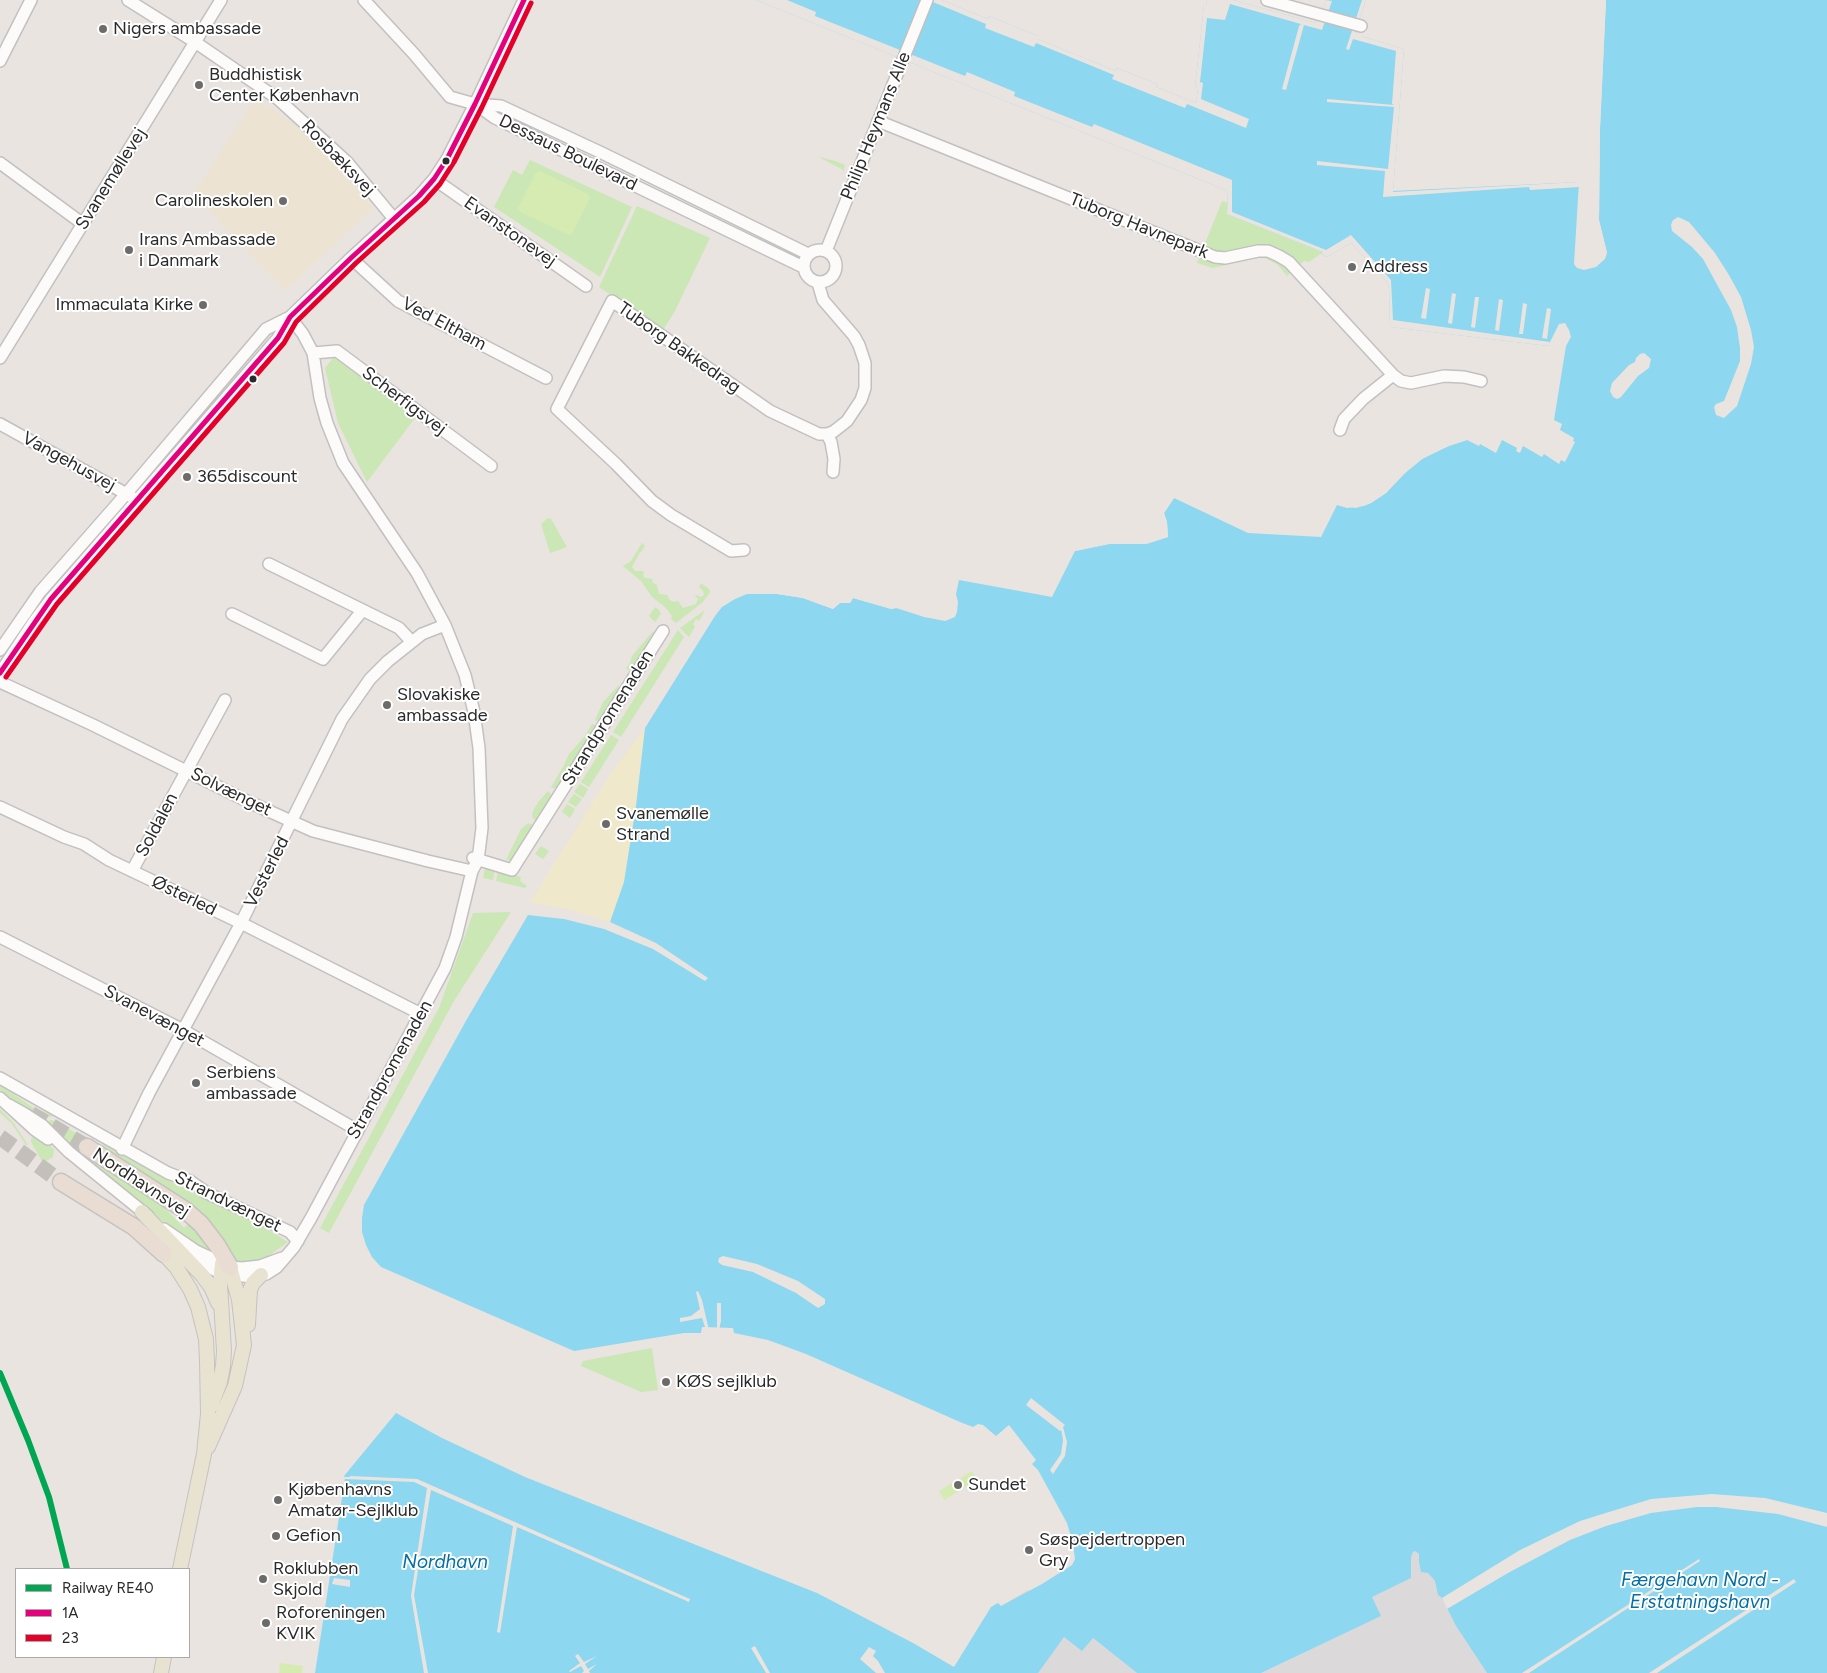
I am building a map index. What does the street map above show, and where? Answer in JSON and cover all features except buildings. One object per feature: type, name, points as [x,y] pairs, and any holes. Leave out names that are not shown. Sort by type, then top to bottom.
[{"type":"highway","name":"Nordhavnsvej","points":[[87,1147],[185,1210],[201,1224],[217,1244],[226,1270]]},
{"type":"highway","points":[[61,1182],[134,1227],[164,1254]]},
{"type":"main road","points":[[142,1212],[202,1275],[211,1287],[222,1312]]},
{"type":"main road","points":[[164,1254],[190,1289],[198,1307],[206,1338],[208,1414],[204,1454],[180,1568]]},
{"type":"main road","points":[[208,1414],[220,1382],[223,1366],[224,1351],[220,1284],[226,1270]]},
{"type":"main road","points":[[226,1270],[239,1300],[244,1345]]},
{"type":"main road","points":[[204,1454],[228,1403],[240,1368],[250,1317],[250,1290],[253,1283],[261,1275]]},
{"type":"main road","points":[[207,1361],[223,1366],[240,1368]]},
{"type":"main road","points":[[161,1673],[164,1658]]},
{"type":"street","points":[[0,61],[31,0]]},
{"type":"street","name":"Rosbæksvej","points":[[128,0],[195,42],[278,99],[347,162],[395,220]]},
{"type":"street","name":"Svanemøllevej","points":[[0,358],[221,0]]},
{"type":"street","points":[[364,0],[414,54],[450,97],[475,104]]},
{"type":"street","points":[[0,673],[51,599],[278,338],[290,318],[351,258],[395,220],[434,179],[475,104],[524,0]]},
{"type":"street","name":"Philip Heymans Alle","points":[[826,251],[927,0]]},
{"type":"street","points":[[1267,0],[1361,26]]},
{"type":"street","name":"Dessaus Boulevard","points":[[475,104],[501,106],[602,153],[808,254]]},
{"type":"street","name":"Dessaus Boulevard","points":[[475,104],[495,118],[803,267]]},
{"type":"street","name":"Tuborg Havnepark","points":[[878,121],[1214,257],[1225,258],[1258,251],[1279,256],[1289,262],[1393,375]]},
{"type":"street","points":[[0,163],[83,224]]},
{"type":"street","name":"Evanstonevej","points":[[434,179],[586,286]]},
{"type":"street","points":[[817,250],[826,251],[834,258],[836,269],[832,278],[818,283],[808,278],[803,267],[808,254],[817,250]]},
{"type":"street","name":"Ved Eltham","points":[[351,258],[398,301],[546,378]]},
{"type":"street","points":[[818,283],[823,300],[854,336],[865,363],[865,388],[861,400],[847,421],[839,429],[827,434],[831,442],[834,459],[833,472]]},
{"type":"street","name":"Tuborg Bakkedrag","points":[[744,550],[731,552],[652,501],[557,408],[612,302],[770,411],[819,434],[827,434]]},
{"type":"street","points":[[290,318],[303,334],[313,353]]},
{"type":"street","points":[[0,650],[40,592],[126,494],[266,328],[290,318]]},
{"type":"street","name":"Scherfigsvej","points":[[313,353],[337,352],[491,466]]},
{"type":"street","name":"Strandpromenaden","points":[[261,1275],[276,1267],[298,1241],[445,968],[456,937],[475,859],[481,785],[479,748],[474,712],[465,675],[445,625],[418,573],[343,463],[324,415],[313,353]]},
{"type":"street","points":[[1340,430],[1344,419],[1363,399],[1393,375],[1401,381],[1411,383],[1444,376],[1464,377],[1481,381]]},
{"type":"street","name":"Vangehusvej","points":[[0,424],[137,500]]},
{"type":"street","points":[[269,564],[399,628],[411,641]]},
{"type":"street","points":[[232,614],[324,659],[362,611]]},
{"type":"street","name":"Vesterled","points":[[122,1149],[241,923],[338,727],[354,701],[370,679],[411,641],[422,634],[445,625]]},
{"type":"street","name":"Strandpromenaden","points":[[475,859],[512,870],[663,631]]},
{"type":"street","name":"Solvænget","points":[[0,682],[94,725],[292,822],[324,834],[472,871]]},
{"type":"street","name":"Soldalen","points":[[132,871],[224,700]]},
{"type":"street","name":"Østerled","points":[[0,807],[64,837],[84,844],[109,860],[241,923],[421,1014]]},
{"type":"street","name":"Svanevænget","points":[[0,937],[183,1030],[357,1130]]},
{"type":"street","name":"Strandvænget","points":[[0,1078],[122,1149],[290,1232],[298,1241]]},
{"type":"street","points":[[4,1102],[42,1125],[69,1152],[172,1236],[187,1253],[202,1264],[251,1277],[261,1275]]},
{"type":"street","name":"Strandpromenaden","points":[[226,1270],[260,1266],[283,1258]]},
{"type":"shaded area","name":"Carolineskolen","points":[[255,99],[294,123],[343,173],[373,208],[285,291],[193,194]]},
{"type":"shaded area","points":[[1415,1551],[1419,1554],[1428,1573],[1437,1584],[1438,1595],[1442,1598],[1456,1626],[1487,1673],[1261,1673],[1380,1616],[1371,1597],[1410,1578],[1411,1557]]},
{"type":"shaded area","points":[[1028,1590],[1137,1673],[962,1673],[991,1607],[998,1603],[1001,1606]]},
{"type":"green space","points":[[819,157],[845,165],[843,173],[843,170]]},
{"type":"green space","points":[[530,160],[632,207],[600,277],[494,207],[513,170],[522,175]]},
{"type":"green space","points":[[540,171],[588,194],[590,198],[572,234],[569,235],[520,212],[518,208],[536,172]]},
{"type":"green space","points":[[1222,201],[1228,203],[1227,214],[1323,252],[1309,262],[1304,261],[1299,265],[1283,251],[1267,245],[1220,252],[1204,246]]},
{"type":"green space","points":[[637,206],[710,238],[675,311],[663,330],[599,287]]},
{"type":"green space","points":[[1267,254],[1292,271],[1287,276],[1278,265],[1265,258],[1213,268],[1197,263],[1200,255]]},
{"type":"green space","points":[[334,357],[415,418],[367,482],[338,423],[325,368]]},
{"type":"green space","points":[[548,518],[551,519],[567,547],[550,553],[541,524]]},
{"type":"green space","points":[[642,543],[645,546],[632,567],[635,571],[644,571],[643,576],[645,578],[653,579],[652,582],[657,585],[659,594],[667,595],[673,602],[678,601],[683,608],[696,604],[698,599],[696,595],[701,597],[704,595],[699,587],[701,583],[709,589],[710,592],[703,602],[676,623],[671,619],[672,616],[665,607],[652,597],[641,581],[623,566],[631,561]]},
{"type":"green space","points":[[655,607],[661,614],[655,622],[649,616]]},
{"type":"green space","points":[[705,610],[699,621],[696,619],[693,624],[695,627],[689,637],[680,628]]},
{"type":"green space","points":[[678,630],[684,637],[621,737],[613,732]]},
{"type":"green space","points":[[653,631],[654,635],[632,668],[628,670],[626,668],[632,656]]},
{"type":"green space","points":[[619,685],[619,689],[597,722],[595,720],[603,702]]},
{"type":"green space","points":[[592,724],[596,725],[556,788],[552,788],[569,754],[584,737]]},
{"type":"green space","points":[[611,735],[619,740],[589,787],[581,782]]},
{"type":"green space","points":[[580,784],[588,789],[583,798],[574,792]]},
{"type":"green space","points":[[548,791],[552,795],[536,821],[532,816],[533,811]]},
{"type":"green space","points":[[574,794],[582,799],[576,807],[568,802]]},
{"type":"green space","points":[[567,804],[575,809],[570,818],[562,812]]},
{"type":"green space","points":[[528,823],[533,825],[511,860],[506,860],[521,829]]},
{"type":"green space","points":[[541,846],[549,851],[543,859],[535,854]]},
{"type":"green space","points":[[485,868],[495,870],[493,880],[483,878]]},
{"type":"green space","points":[[498,871],[521,877],[520,881],[527,886],[525,888],[496,881]]},
{"type":"green space","points":[[511,912],[454,1001],[329,1233],[320,1228],[439,1008],[473,913]]},
{"type":"green space","points":[[0,1085],[34,1108],[57,1116],[47,1117],[41,1121],[0,1090]]},
{"type":"green space","points":[[0,1109],[13,1122],[28,1145],[26,1145],[12,1124],[0,1113]]},
{"type":"green space","points":[[50,1120],[57,1121],[86,1140],[104,1145],[165,1179],[265,1228],[288,1242],[267,1257],[253,1262],[238,1263],[218,1236],[152,1197],[184,1228],[190,1222],[218,1257],[185,1239],[64,1142],[45,1125]]},
{"type":"green space","points":[[35,1134],[54,1149],[53,1157],[43,1163],[31,1142]]},
{"type":"green space","points":[[652,1348],[658,1390],[641,1392],[581,1366],[583,1361]]},
{"type":"green space","name":"Sundet","points":[[972,1471],[977,1480],[944,1500],[939,1491]]},
{"type":"green space","points":[[280,1663],[303,1666],[302,1673],[279,1673]]},
{"type":"sand","name":"Svanemølle Strand","points":[[645,728],[636,806],[624,882],[610,922],[567,909],[530,902],[612,772]]},
{"type":"water","points":[[756,0],[942,0],[988,19],[989,16],[1038,36],[1038,39],[1116,71],[1117,68],[1157,84],[1156,87],[1196,103],[1198,88],[1195,87],[1204,5],[1206,5],[1207,0],[1233,0],[1316,23],[1326,0],[1366,0],[1355,32],[1361,33],[1361,36],[1404,49],[1393,191],[1579,182],[1574,264],[1577,268],[1584,270],[1596,267],[1605,259],[1607,253],[1599,220],[1600,128],[1606,0],[1827,0],[1827,1673],[1487,1673],[1456,1626],[1442,1598],[1438,1595],[1435,1581],[1428,1573],[1421,1572],[1419,1554],[1415,1551],[1411,1557],[1411,1578],[1372,1597],[1381,1616],[1261,1673],[1137,1673],[1093,1638],[1082,1651],[1064,1637],[1038,1673],[315,1673],[344,1476],[396,1413],[442,1438],[525,1477],[817,1593],[913,1643],[954,1667],[991,1607],[998,1603],[1001,1606],[1042,1584],[1072,1565],[1075,1559],[1067,1523],[1038,1470],[1032,1464],[1036,1460],[1009,1425],[996,1436],[983,1425],[978,1424],[973,1427],[960,1422],[806,1354],[768,1340],[734,1333],[733,1328],[702,1327],[701,1333],[684,1333],[574,1351],[381,1267],[372,1257],[366,1245],[362,1232],[364,1205],[467,1019],[528,915],[564,919],[604,929],[653,949],[705,981],[708,978],[656,943],[610,922],[624,882],[636,806],[645,728],[722,607],[747,594],[777,594],[803,598],[833,609],[840,603],[850,603],[853,598],[945,621],[955,617],[957,612],[958,602],[956,594],[959,580],[1052,597],[1075,551],[1109,544],[1146,544],[1168,537],[1164,513],[1174,498],[1248,533],[1321,537],[1337,505],[1347,508],[1364,506],[1371,503],[1386,493],[1422,459],[1451,445],[1467,440],[1479,446],[1480,444],[1496,453],[1502,440],[1517,448],[1516,451],[1520,453],[1523,446],[1542,457],[1544,454],[1559,464],[1561,460],[1565,462],[1575,442],[1573,441],[1574,438],[1560,430],[1562,424],[1554,420],[1566,346],[1571,337],[1565,323],[1559,324],[1548,346],[1390,327],[1389,288],[1387,282],[1351,243],[1327,257],[1321,254],[1323,252],[1227,214],[1228,191]]},
{"type":"pier","points":[[756,0],[787,0],[816,12],[815,16],[965,76],[967,72],[1015,92],[1014,96],[1092,127],[1094,124],[1232,180],[1232,212],[1326,250],[1351,235],[1391,280],[1393,320],[1550,342],[1548,346],[1390,327],[1389,288],[1387,282],[1351,243],[1327,257],[1321,254],[1323,252],[1227,214],[1228,191]]},
{"type":"pier","points":[[928,0],[942,0],[988,19],[989,16],[1038,36],[1038,39],[1116,71],[1117,68],[1157,84],[1156,87],[1196,103],[1198,88],[1195,87],[1204,5],[1206,5],[1207,0],[1233,0],[1316,23],[1326,0],[1332,1],[1322,30],[1304,25],[1286,90],[1282,89],[1301,24],[1230,4],[1225,20],[1207,18],[1200,82],[1203,83],[1201,99],[1249,119],[1246,128],[1187,104],[1185,108],[1112,79],[1114,75],[1036,43],[1034,47],[985,28],[986,24]]},
{"type":"pier","points":[[1362,0],[1366,0],[1355,32],[1361,33],[1361,36],[1404,49],[1393,192],[1579,182],[1579,187],[1530,190],[1529,187],[1383,197],[1385,171],[1317,165],[1317,161],[1388,169],[1394,107],[1327,102],[1327,99],[1394,105],[1392,104],[1396,51],[1353,39],[1349,50],[1346,49]]},
{"type":"pier","points":[[1604,0],[1606,0],[1600,128],[1599,220],[1607,253],[1604,251],[1596,220]]},
{"type":"pier","points":[[1678,217],[1689,222],[1715,253],[1741,297],[1751,330],[1754,347],[1751,364],[1737,406],[1724,418],[1716,415],[1714,407],[1716,404],[1724,401],[1740,361],[1737,327],[1731,310],[1703,259],[1692,247],[1672,231],[1671,225],[1673,220]]},
{"type":"pier","points":[[1426,288],[1430,289],[1426,319],[1421,318]]},
{"type":"pier","points":[[1452,293],[1456,294],[1452,324],[1448,323]]},
{"type":"pier","points":[[1475,297],[1479,297],[1475,328],[1471,327]]},
{"type":"pier","points":[[1499,299],[1503,300],[1499,331],[1495,330]]},
{"type":"pier","points":[[1523,303],[1527,304],[1523,334],[1519,334]]},
{"type":"pier","points":[[1547,308],[1551,309],[1547,339],[1542,338]]},
{"type":"pier","points":[[1644,353],[1651,359],[1649,368],[1638,376],[1621,397],[1617,399],[1613,397],[1610,391],[1612,383],[1629,365],[1635,362],[1640,354]]},
{"type":"pier","points":[[1463,438],[1467,440],[1440,449],[1422,459],[1386,493],[1371,503],[1356,508],[1337,505],[1338,503],[1356,505],[1370,501],[1385,491],[1403,471],[1420,457]]},
{"type":"pier","points":[[1172,497],[1174,498],[1164,513],[1168,537],[1146,544],[1109,544],[1075,551],[1076,548],[1108,542],[1146,541],[1165,535],[1165,522],[1161,513]]},
{"type":"pier","points":[[748,592],[777,592],[803,595],[832,606],[839,600],[849,600],[853,595],[892,607],[896,606],[896,608],[892,609],[853,598],[850,603],[840,603],[833,609],[803,598],[777,594],[747,594]]},
{"type":"pier","points":[[723,1256],[757,1264],[798,1281],[825,1299],[825,1304],[818,1308],[796,1293],[753,1272],[722,1265],[718,1262],[719,1258]]},
{"type":"pier","points":[[698,1291],[709,1330],[706,1330],[702,1318],[680,1322],[680,1318],[691,1316],[700,1309],[696,1292]]},
{"type":"pier","points":[[717,1303],[721,1303],[719,1330],[717,1330]]},
{"type":"pier","points":[[1031,1398],[1065,1425],[1063,1427],[1067,1442],[1065,1456],[1053,1474],[1050,1470],[1061,1454],[1063,1440],[1061,1430],[1026,1405]]},
{"type":"pier","points":[[344,1477],[417,1479],[690,1599],[689,1602],[517,1527],[500,1633],[497,1632],[513,1526],[431,1490],[414,1595],[428,1673],[424,1673],[411,1596],[427,1488],[414,1482],[345,1479]]},
{"type":"pier","points":[[1712,1494],[1765,1498],[1827,1513],[1827,1527],[1778,1514],[1716,1507],[1697,1507],[1651,1513],[1606,1526],[1570,1540],[1508,1573],[1447,1609],[1442,1598],[1520,1550],[1580,1521],[1651,1499]]},
{"type":"pier","points":[[1699,1559],[1700,1561],[1529,1673],[1522,1673]]},
{"type":"pier","points":[[334,1578],[350,1580],[350,1587],[332,1584]]},
{"type":"pier","points":[[1794,1579],[1796,1582],[1657,1673],[1649,1673]]},
{"type":"pier","points":[[755,1646],[770,1673],[766,1673],[751,1648]]},
{"type":"pier","points":[[869,1647],[876,1651],[873,1656],[885,1673],[876,1673],[860,1659]]},
{"type":"pier","points":[[578,1654],[584,1662],[597,1656],[585,1664],[588,1669],[597,1664],[589,1671],[590,1673],[582,1673],[584,1671],[581,1666],[569,1671],[580,1663],[575,1656]]},
{"type":"tunnel","points":[[31,1114],[87,1147]]},
{"type":"tunnel","points":[[0,1137],[61,1182]]},
{"type":"rail line","name":"RE40","points":[[0,1373],[49,1497],[67,1568]]},
{"type":"transit line","name":"1A","points":[[0,673],[51,599],[278,338],[290,317],[419,196],[434,179],[447,159],[475,104],[524,0]]},
{"type":"transit line","name":"23","points":[[6,677],[57,604],[284,343],[296,322],[356,263],[424,202],[440,184],[454,162],[482,107],[531,3]]},
{"type":"place","name":"Nigers ambassade","points":[[103,29]]},
{"type":"place","name":"Buddhistisk Center København","points":[[199,85]]},
{"type":"place","name":"Carolineskolen","points":[[283,201]]},
{"type":"place","name":"Irans Ambassade i Danmark","points":[[129,250]]},
{"type":"place","name":"Address","points":[[1352,267]]},
{"type":"place","name":"Immaculata Kirke","points":[[203,305]]},
{"type":"place","name":"365discount","points":[[187,477]]},
{"type":"place","name":"Slovakiske ambassade","points":[[387,705]]},
{"type":"place","name":"Svanemølle Strand","points":[[606,824]]},
{"type":"place","name":"Serbiens ambassade","points":[[196,1083]]},
{"type":"place","name":"KØS sejlklub","points":[[666,1382]]},
{"type":"place","name":"Sundet","points":[[958,1485]]},
{"type":"place","name":"Kjøbenhavns Amatør-Sejlklub","points":[[278,1500]]},
{"type":"place","name":"Gefion","points":[[276,1536]]},
{"type":"place","name":"Søspejdertroppen Gry","points":[[1029,1550]]},
{"type":"place","name":"Roklubben Skjold","points":[[263,1579]]},
{"type":"place","name":"Roforeningen KVIK","points":[[266,1623]]},
{"type":"water label","name":"Nordhavn","points":[[445,1562]]},
{"type":"water label","name":"Færgehavn Nord - Erstatningshavn","points":[[1700,1591]]}]
